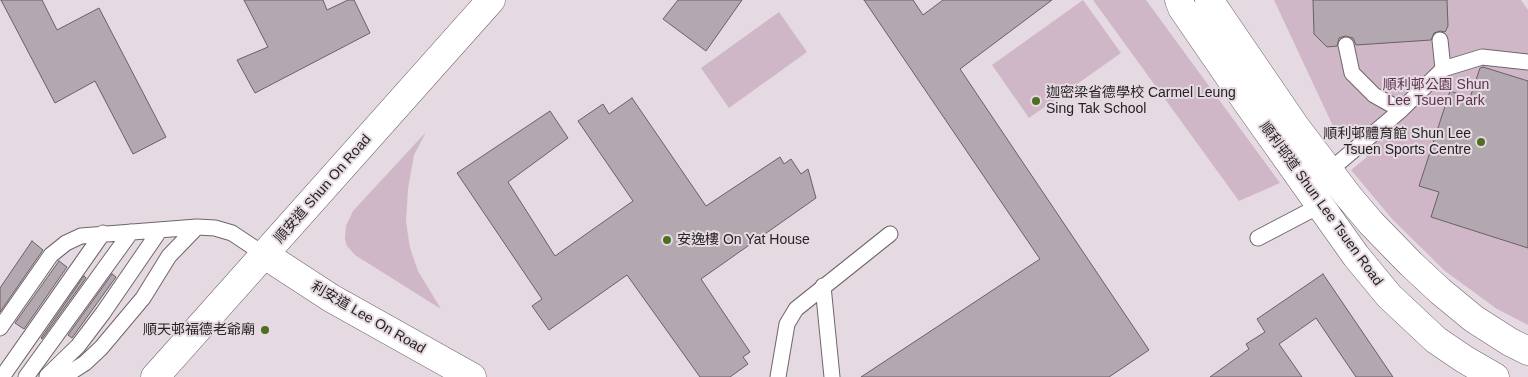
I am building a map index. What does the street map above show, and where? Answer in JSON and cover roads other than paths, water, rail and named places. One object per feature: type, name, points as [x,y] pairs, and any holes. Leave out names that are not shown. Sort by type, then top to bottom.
[{"type":"main road","name":"順安道 Shun On Road","points":[[155,377],[491,0]]},
{"type":"main road","name":"順利邨道 Shun Lee Tsuen Road","points":[[1179,0],[1182,8],[1246,101],[1356,256],[1389,296],[1436,340],[1495,377]]},
{"type":"main road","name":"順利邨道 Shun Lee Tsuen Road","points":[[1209,0],[1295,126],[1371,223],[1440,291],[1474,318],[1510,342],[1528,351]]},
{"type":"main road","name":"利安道 Lee On Road","points":[[265,255],[331,298],[472,377]]},
{"type":"lane","points":[[1440,40],[1443,69]]},
{"type":"lane","points":[[1346,46],[1352,73],[1374,95],[1401,110]]},
{"type":"lane","points":[[1329,171],[1401,110],[1443,69],[1482,57],[1528,62]]},
{"type":"lane","points":[[1258,238],[1321,205]]},
{"type":"lane","points":[[51,377],[70,372],[85,363],[101,348],[143,298],[169,256],[197,227]]},
{"type":"lane","points":[[0,328],[51,255],[66,242],[82,236],[197,227],[215,228],[232,234],[265,255]]},
{"type":"lane","points":[[46,377],[78,346],[109,305],[160,230]]},
{"type":"lane","points":[[26,377],[132,232]]},
{"type":"lane","points":[[2,377],[103,233]]},
{"type":"lane","points":[[778,377],[787,324],[796,309],[890,234]]},
{"type":"lane","points":[[823,286],[832,377]]},
{"type":"place","name":"迦密梁省德學校 Carmel Leung Sing Tak School","points":[[1036,101]]},
{"type":"place","name":"順利邨體育館 Shun Lee Tsuen Sports Centre","points":[[1481,142]]},
{"type":"place","name":"安逸樓 On Yat House","points":[[667,240]]},
{"type":"place","name":"順天邨福德老爺廟","points":[[265,330]]},
{"type":"park label","name":"順利邨公園 Shun Lee Tsuen Park","points":[[1436,94]]}]
